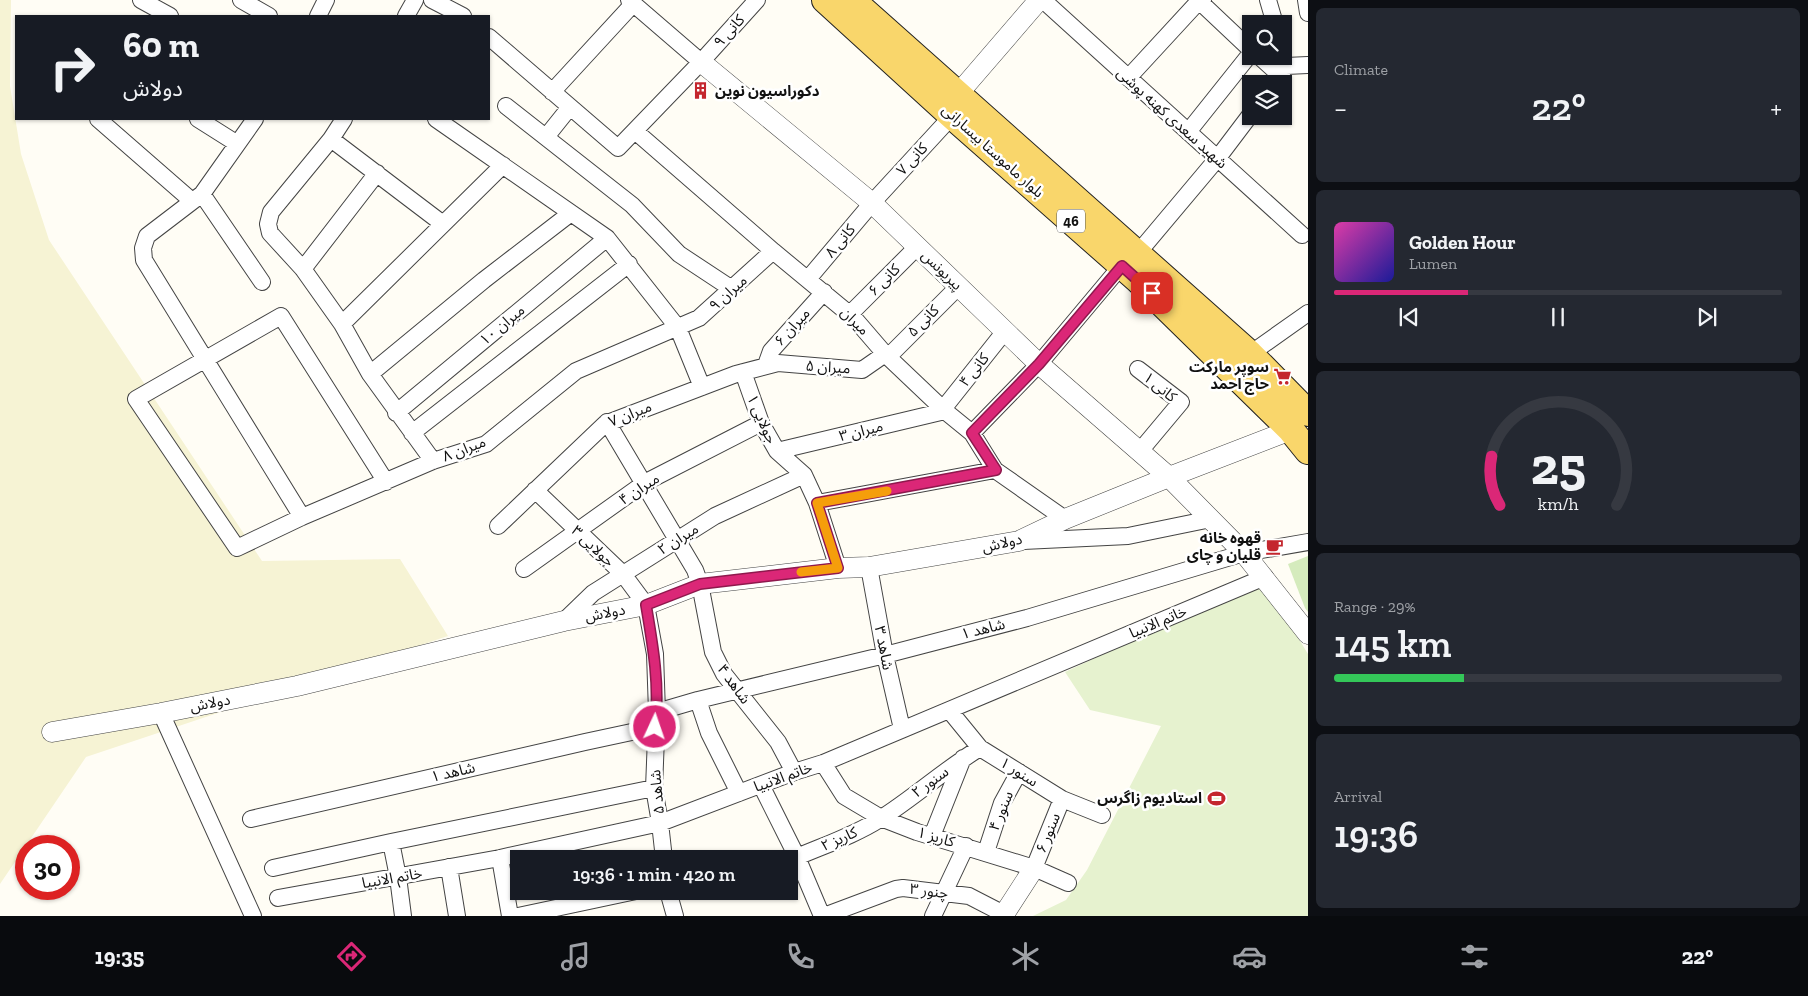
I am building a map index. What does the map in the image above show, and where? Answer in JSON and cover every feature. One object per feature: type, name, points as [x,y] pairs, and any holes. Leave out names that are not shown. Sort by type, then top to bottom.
[{"type":"main road","name":"بلوار ماموستا بیسارانی","points":[[825,0],[955,105],[1130,259],[1300,422]]},
{"type":"main road","name":"بلوار ماموستا بیسارانی","points":[[852,0],[955,105]]},
{"type":"main road","name":"بلوار ماموستا بیسارانی","points":[[1130,259],[1250,354],[1300,422],[1308,452]]},
{"type":"street","points":[[141,0],[168,15]]},
{"type":"street","points":[[240,0],[268,15]]},
{"type":"street","points":[[318,15],[326,0]]},
{"type":"street","points":[[407,15],[415,0]]},
{"type":"street","points":[[432,0],[461,15]]},
{"type":"street","name":"کانی ۹","points":[[570,107],[618,148],[758,0]]},
{"type":"street","points":[[955,105],[1041,0]]},
{"type":"street","name":"شهید سعدی کهنه پوشی","points":[[1041,0],[1302,235]]},
{"type":"street","points":[[1128,78],[1200,0],[1242,42]]},
{"type":"street","points":[[1268,0],[1272,15]]},
{"type":"street","points":[[1306,0],[1308,13]]},
{"type":"street","points":[[552,92],[631,2]]},
{"type":"street","name":"پیریونس","points":[[631,2],[872,203],[1039,364],[1169,477],[1244,553],[1265,577],[1308,634]]},
{"type":"street","points":[[490,38],[570,107],[546,137]]},
{"type":"street","points":[[1188,132],[1242,63]]},
{"type":"street","points":[[1281,70],[1308,65]]},
{"type":"street","name":"کانی ۷","points":[[872,203],[955,105]]},
{"type":"street","points":[[506,106],[632,205],[679,254],[732,289]]},
{"type":"street","points":[[99,120],[197,197],[262,282]]},
{"type":"street","points":[[200,120],[236,143]]},
{"type":"street","points":[[254,120],[197,197],[147,236],[143,248],[144,260],[302,517]]},
{"type":"street","points":[[343,120],[331,139],[271,212],[268,224],[270,233],[303,269],[342,324],[370,374],[396,413],[433,461]]},
{"type":"street","points":[[437,120],[607,238],[678,328],[702,387]]},
{"type":"street","points":[[972,433],[1039,364],[1217,159],[1243,125]]},
{"type":"street","name":"میران","points":[[635,131],[773,251],[850,314],[887,356],[944,410],[972,433],[996,470],[1065,519]]},
{"type":"street","points":[[331,139],[443,224]]},
{"type":"street","points":[[342,324],[503,166]]},
{"type":"street","points":[[303,269],[377,173]]},
{"type":"street","name":"کانی ۸","points":[[808,279],[872,203]]},
{"type":"street","points":[[370,374],[484,280],[570,213]]},
{"type":"street","name":"میران ۱۰","points":[[396,413],[607,238]]},
{"type":"street","name":"کانی ۶","points":[[850,314],[918,246]]},
{"type":"street","name":"میران ۹","points":[[678,328],[699,318],[773,251]]},
{"type":"street","points":[[412,433],[628,264]]},
{"type":"street","name":"کانی ۵","points":[[887,356],[959,286]]},
{"type":"street","name":"میران ۶","points":[[766,365],[771,351],[824,292]]},
{"type":"street","points":[[1250,354],[1308,313]]},
{"type":"street","points":[[206,360],[281,316],[386,482]]},
{"type":"street","name":"میران ۸","points":[[206,360],[136,399],[237,548],[302,517],[433,461],[486,444],[576,371],[678,328]]},
{"type":"street","name":"کانی ۴","points":[[944,410],[1005,331]]},
{"type":"street","name":"میران ۵","points":[[766,365],[778,363],[862,370],[887,356]]},
{"type":"street","name":"میران ۷","points":[[498,526],[608,422],[766,365]]},
{"type":"street","name":"کانی ۱","points":[[1138,369],[1180,402],[1140,451]]},
{"type":"street","name":"جولایی ۱","points":[[743,372],[762,423],[777,451],[804,475],[817,503],[838,568]]},
{"type":"street","name":"میران ۳","points":[[777,451],[944,410]]},
{"type":"street","name":"شاهد ۴","points":[[608,422],[695,570],[700,584],[713,652],[724,674],[778,742],[794,772]]},
{"type":"street","name":"دولاش","points":[[52,732],[297,686],[564,621],[646,605],[700,584],[838,568],[869,567],[1019,541],[1065,519],[1300,422]]},
{"type":"street","name":"میران ۴","points":[[524,569],[645,484],[762,423]]},
{"type":"street","points":[[817,503],[996,470]]},
{"type":"street","name":"میران ۲","points":[[564,621],[593,593],[715,516],[804,475]]},
{"type":"street","name":"جولایی ۳","points":[[535,490],[623,574],[646,605]]},
{"type":"street","points":[[1019,541],[1128,536],[1210,519]]},
{"type":"street","name":"شاهد ۱","points":[[251,819],[576,744],[656,720],[698,700],[885,655],[1027,618],[1244,553],[1308,542]]},
{"type":"street","name":"شاهد ۳","points":[[869,567],[885,655],[902,729]]},
{"type":"street","name":"خاتم الانبیا","points":[[278,898],[500,858],[660,823],[794,772],[823,763],[1265,577]]},
{"type":"street","name":"شاهد ۵","points":[[646,605],[655,654],[654,788],[663,850]]},
{"type":"street","points":[[698,700],[709,733],[739,793]]},
{"type":"street","name":"سنور ۱","points":[[950,710],[980,748],[1062,799],[1102,815]]},
{"type":"street","points":[[161,713],[253,916]]},
{"type":"street","name":"سنور ۲","points":[[881,818],[980,748]]},
{"type":"street","points":[[932,836],[964,758]]},
{"type":"street","name":"کاریز ۱","points":[[823,763],[844,796],[881,818],[1034,868],[1068,883]]},
{"type":"street","name":"سنور ۴","points":[[986,852],[1002,803],[1019,772]]},
{"type":"street","points":[[761,785],[789,850]]},
{"type":"street","points":[[273,868],[654,788]]},
{"type":"street","name":"سنور ۶","points":[[1034,868],[1062,799]]},
{"type":"street","name":"کاریز ۲","points":[[798,856],[864,828],[881,818]]},
{"type":"street","points":[[391,842],[403,916]]},
{"type":"street","points":[[933,916],[966,846]]},
{"type":"street","points":[[500,858],[510,916]]},
{"type":"street","points":[[449,867],[457,916]]},
{"type":"street","points":[[798,868],[823,916]]},
{"type":"street","points":[[1004,915],[1034,868]]},
{"type":"street","name":"چنور ۳","points":[[823,916],[896,889],[969,896],[1004,915]]},
{"type":"street","points":[[518,916],[594,900]]},
{"type":"street","points":[[671,900],[675,916]]},
{"type":"shaded area","points":[[0,0],[11,0],[10,86],[15,120],[21,154],[49,240],[262,561],[400,559],[448,636],[86,757],[33,835],[15,835],[15,862],[0,884]]},
{"type":"green space","points":[[1308,556],[1308,612],[1288,564]]},
{"type":"green space","name":"استادیوم زاگرس","points":[[1267,587],[1308,654],[1308,916],[1033,916],[1066,900],[1087,870],[1161,726],[1090,710],[1065,672],[1242,590]]},
{"type":"slow traffic","points":[[801,572],[838,568],[817,503],[887,491]]},
{"type":"place","name":"دکوراسیون نوین","points":[[701,91]]},
{"type":"place","name":"سوپر مارکت حاج احمد","points":[[1283,376]]},
{"type":"place","name":"قهوه خانه قلیان و چای","points":[[1275,547]]},
{"type":"place","name":"استادیوم زاگرس","points":[[1216,798]]},
{"type":"route","points":[[655,727],[657,712],[655,654],[646,605],[700,584],[838,568],[817,503],[996,470],[972,433],[1039,364],[1122,266],[1152,293]]}]
